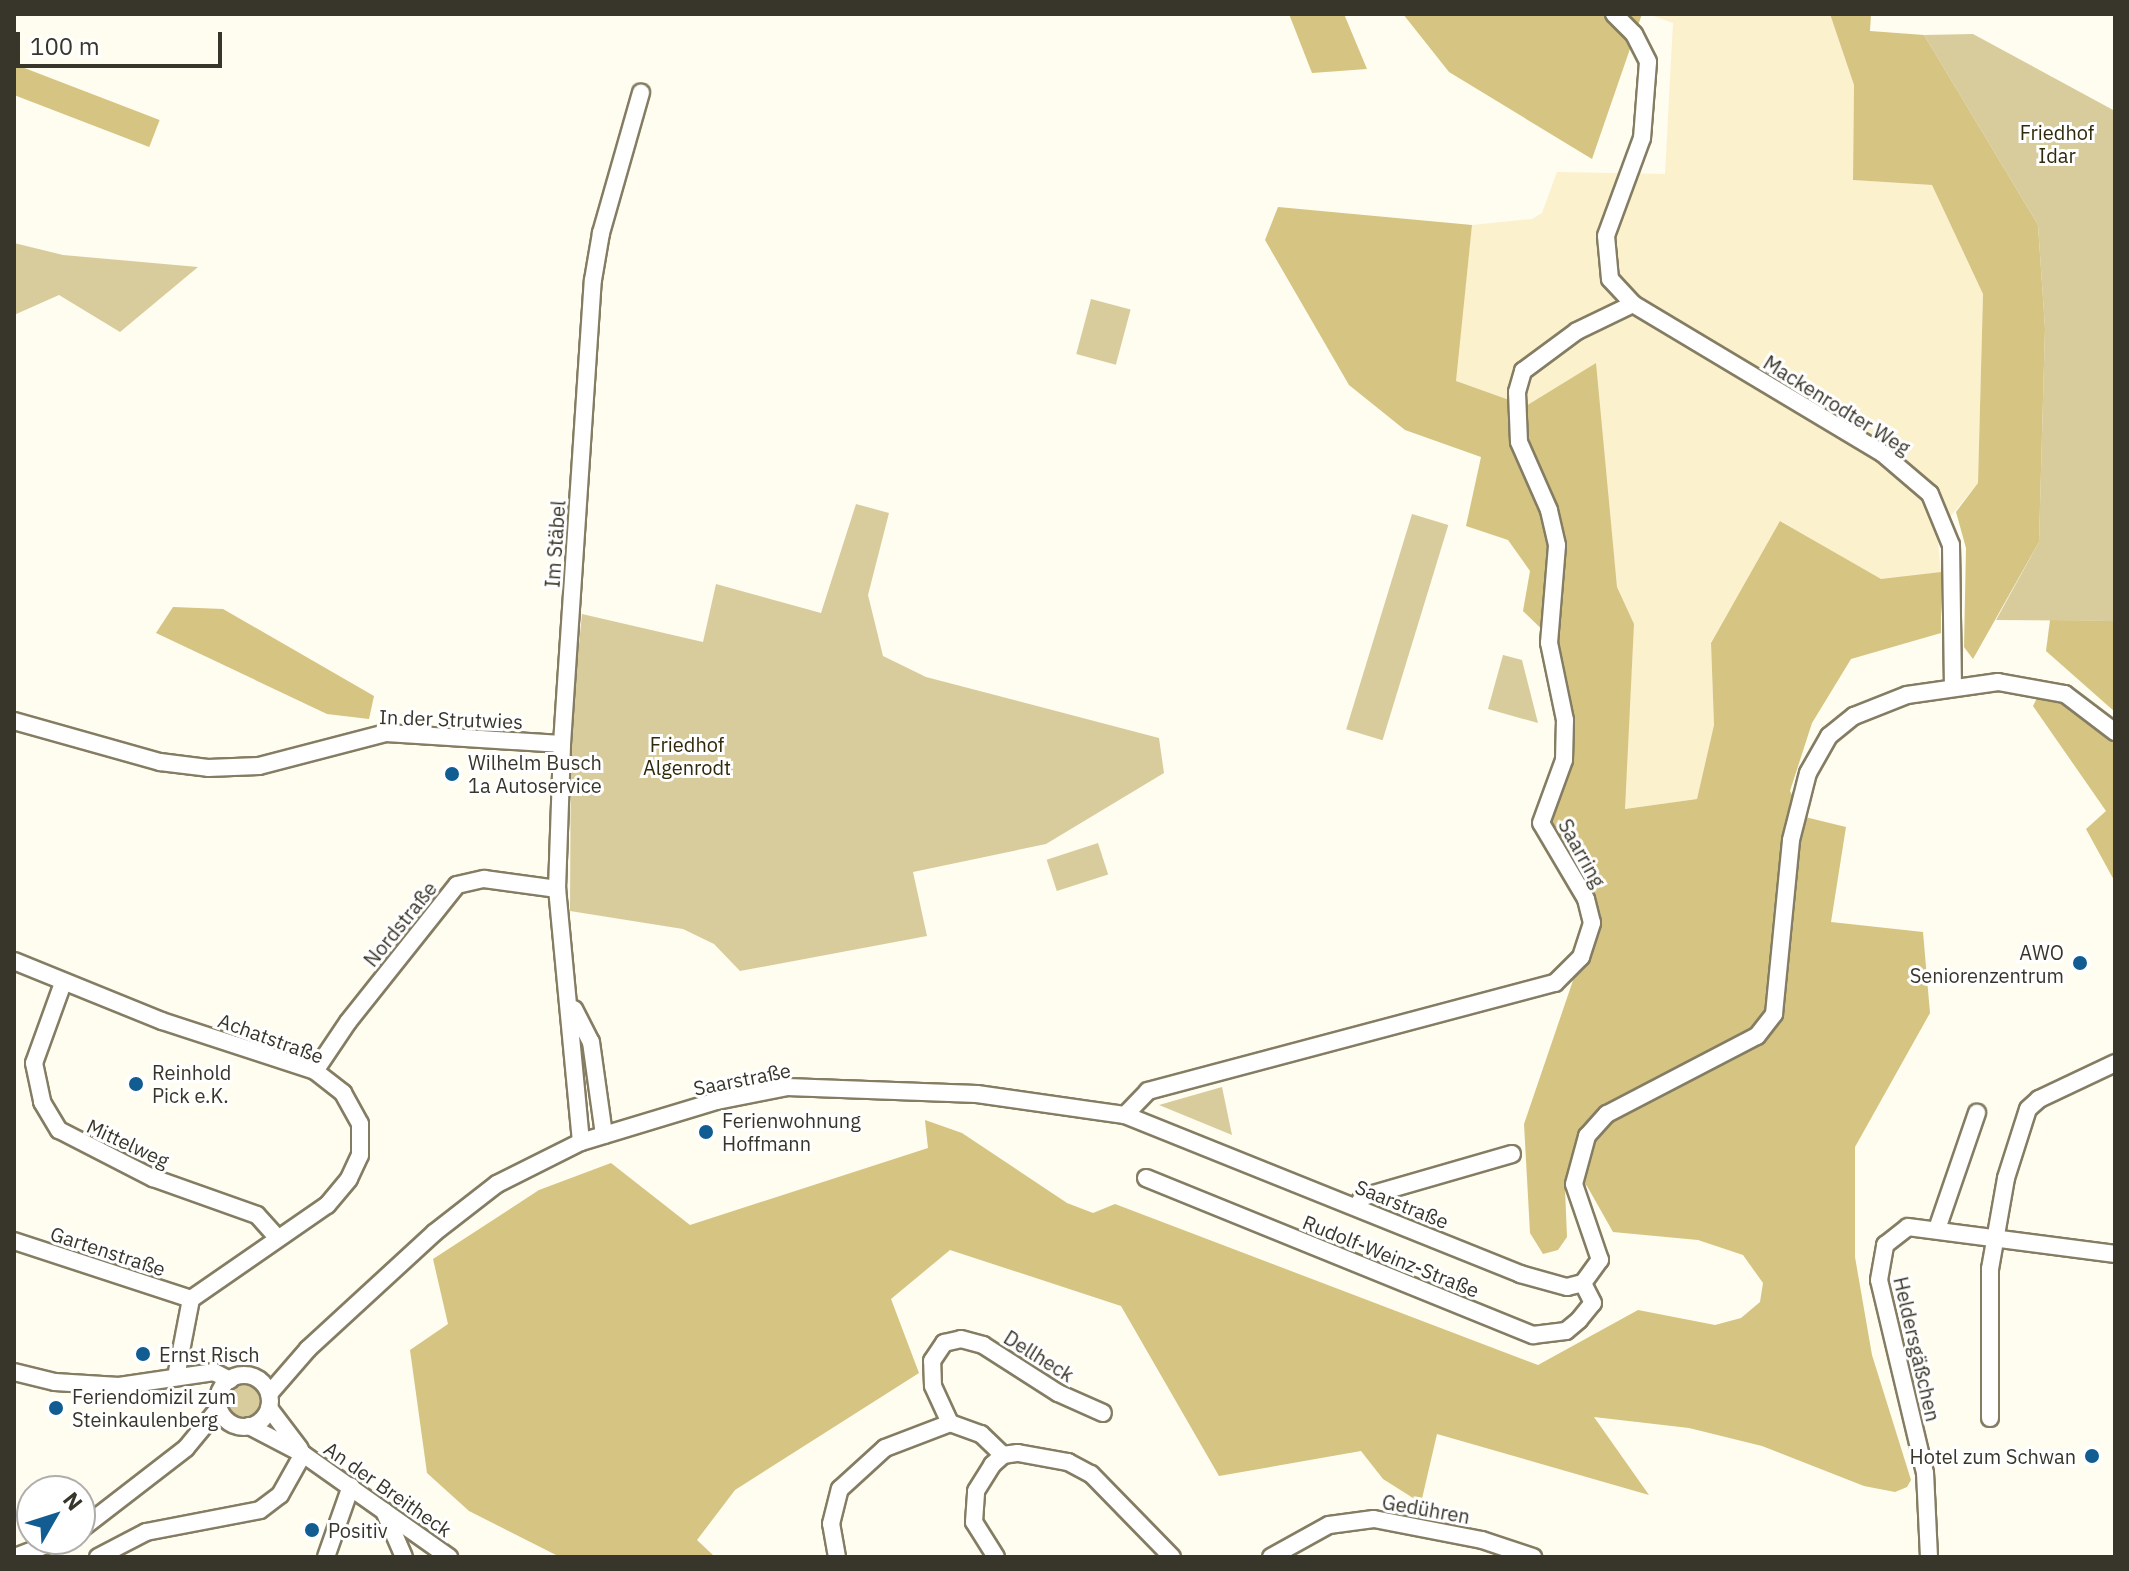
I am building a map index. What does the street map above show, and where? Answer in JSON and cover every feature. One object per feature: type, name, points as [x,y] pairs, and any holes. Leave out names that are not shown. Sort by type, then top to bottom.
[{"type":"street","points":[[1614,14],[1634,34],[1648,62],[1642,138],[1604,251],[1610,279],[1633,304]]},
{"type":"street","name":"Im Stäbel","points":[[581,1142],[571,1004],[557,889],[562,744],[593,280],[601,233],[641,93]]},
{"type":"street","name":"Mackenrodter Weg","points":[[1633,304],[1882,453],[1930,494],[1951,545],[1953,685]]},
{"type":"street","name":"Saarring","points":[[1125,1115],[1148,1091],[1555,983],[1581,957],[1592,923],[1586,899],[1541,823],[1564,760],[1565,720],[1549,643],[1557,545],[1549,510],[1519,442],[1517,392],[1523,371],[1577,331],[1633,304]]},
{"type":"street","points":[[1583,1283],[1600,1260],[1574,1184],[1587,1136],[1607,1114],[1757,1036],[1774,1014],[1791,840],[1814,758],[1829,736],[1854,716],[1907,695],[1953,685],[2042,687],[2082,705],[2115,732]]},
{"type":"street","name":"In der Strutwies","points":[[14,721],[160,762],[208,768],[259,766],[386,733],[562,744]]},
{"type":"street","name":"Nordstraße","points":[[315,1071],[401,952],[457,885],[484,879],[557,889]]},
{"type":"street","name":"Achatstraße","points":[[14,961],[63,983],[315,1071],[343,1093],[360,1124],[360,1155],[349,1179],[327,1205],[191,1299]]},
{"type":"street","name":"Mittelweg","points":[[63,983],[34,1063],[42,1102],[59,1130],[153,1178],[257,1215],[278,1238]]},
{"type":"street","name":"Im Stäbel","points":[[571,1004],[591,1042],[604,1135]]},
{"type":"street","points":[[1990,1418],[1989,1310],[1995,1237],[2028,1109],[2039,1099],[2115,1063]]},
{"type":"street","name":"Saarstraße","points":[[242,1426],[269,1401],[308,1349],[458,1213],[519,1171],[581,1142],[717,1101],[787,1087],[977,1094],[1125,1115],[1546,1284],[1583,1283]]},
{"type":"street","points":[[1937,1229],[1977,1113]]},
{"type":"street","points":[[1356,1207],[1363,1197],[1512,1154]]},
{"type":"street","name":"Rudolf-Weinz-Straße","points":[[1146,1178],[1533,1335],[1566,1331],[1579,1320],[1593,1303],[1583,1283]]},
{"type":"street","name":"Heldersgäßchen","points":[[1929,1557],[1925,1473],[1879,1280],[1885,1245],[1896,1232],[1908,1227],[2115,1254]]},
{"type":"street","name":"Gartenstraße","points":[[14,1241],[191,1299]]},
{"type":"street","points":[[176,1377],[191,1299]]},
{"type":"street","name":"Dellheck","points":[[950,1423],[933,1386],[932,1361],[944,1343],[961,1339],[983,1345],[1058,1393],[1103,1413]]},
{"type":"street","name":"Saarstraße","points":[[255,1378],[308,1349]]},
{"type":"street","points":[[14,1372],[55,1382],[119,1386],[214,1372],[223,1394]]},
{"type":"street","points":[[186,1448],[223,1394],[255,1378]]},
{"type":"street","name":"An der Breitheck","points":[[255,1378],[303,1454]]},
{"type":"street","name":"An der Breitheck","points":[[223,1394],[242,1426],[303,1454],[449,1557]]},
{"type":"street","points":[[837,1557],[832,1509],[849,1476],[908,1435],[950,1423],[981,1434],[1003,1455],[1047,1457],[1091,1474],[1172,1557]]},
{"type":"street","points":[[96,1518],[186,1448],[242,1426]]},
{"type":"street","points":[[98,1557],[146,1532],[260,1510],[280,1495],[303,1454]]},
{"type":"street","points":[[996,1557],[979,1537],[973,1506],[982,1476],[1003,1455]]},
{"type":"street","points":[[326,1557],[351,1486]]},
{"type":"street","points":[[384,1509],[404,1557]]},
{"type":"street","name":"Gedühren","points":[[1271,1557],[1329,1525],[1374,1519],[1482,1540],[1533,1557]]},
{"type":"shaded area","points":[[1289,14],[1344,14],[1367,69],[1312,73]]},
{"type":"shaded area","points":[[1403,14],[1642,14],[1592,159],[1449,72]]},
{"type":"shaded area","points":[[1648,14],[1830,14],[1854,85],[1853,180],[1932,185],[1983,294],[1978,483],[1937,533],[1941,572],[1881,580],[1781,521],[1711,642],[1714,725],[1697,799],[1624,809],[1634,624],[1617,587],[1595,364],[1526,407],[1455,381],[1472,225],[1532,219],[1542,213],[1557,172],[1665,174],[1673,23]]},
{"type":"shaded area","points":[[1830,14],[1871,14],[1870,31],[1924,35],[2038,225],[2045,328],[2039,542],[1973,659],[1964,647],[1966,548],[1956,512],[1978,483],[1983,294],[1932,185],[1853,180],[1854,85]]},
{"type":"shaded area","points":[[14,64],[160,120],[149,147],[14,95]]},
{"type":"shaded area","points":[[1278,207],[1472,225],[1456,381],[1526,406],[1596,363],[1617,587],[1634,624],[1625,809],[1697,799],[1714,725],[1711,643],[1780,521],[1881,579],[1941,572],[1941,633],[1851,659],[1812,723],[1790,791],[1805,817],[1846,827],[1831,922],[1923,932],[1930,1013],[1855,1147],[1855,1257],[1872,1355],[1911,1480],[1907,1487],[1895,1492],[1864,1486],[1762,1446],[1689,1428],[1594,1417],[1649,1495],[1437,1434],[1421,1503],[1383,1479],[1361,1451],[1219,1476],[1121,1306],[950,1250],[891,1299],[919,1373],[735,1490],[697,1540],[715,1557],[560,1557],[469,1511],[427,1473],[410,1350],[448,1324],[433,1259],[539,1190],[611,1163],[690,1225],[928,1148],[925,1120],[962,1133],[1067,1203],[1093,1213],[1115,1204],[1538,1365],[1638,1310],[1715,1325],[1741,1318],[1760,1302],[1763,1283],[1743,1255],[1698,1240],[1613,1232],[1587,1186],[1571,1173],[1565,1189],[1567,1237],[1558,1250],[1543,1254],[1530,1233],[1524,1124],[1581,957],[1597,932],[1552,834],[1552,806],[1569,761],[1556,643],[1523,611],[1530,571],[1508,540],[1466,526],[1481,457],[1405,430],[1349,385],[1265,240]]},
{"type":"shaded area","points":[[173,607],[223,609],[374,696],[369,719],[327,714],[156,633]]},
{"type":"shaded area","points":[[2050,620],[2115,621],[2115,712],[2046,651]]},
{"type":"shaded area","points":[[2039,694],[2063,701],[2115,740],[2115,882],[2086,829],[2106,811],[2033,706]]},
{"type":"green space","name":"Friedhof Idar","points":[[1973,34],[2115,111],[2115,621],[1996,620],[2039,542],[2045,328],[2038,225],[1924,35]]},
{"type":"green space","points":[[14,243],[63,255],[198,267],[120,332],[59,295],[14,315]]},
{"type":"green space","points":[[1091,299],[1131,310],[1116,365],[1076,354]]},
{"type":"green space","name":"Friedhof Algenrodt","points":[[856,504],[889,513],[868,595],[883,656],[926,677],[1159,738],[1164,773],[1046,844],[913,872],[927,936],[740,971],[714,944],[683,929],[570,911],[571,725],[582,614],[703,642],[716,584],[821,613]]},
{"type":"green space","points":[[1412,514],[1448,525],[1383,740],[1346,729]]},
{"type":"green space","points":[[1503,655],[1522,660],[1538,723],[1488,709]]},
{"type":"green space","points":[[1098,843],[1108,874],[1057,891],[1047,860]]},
{"type":"green space","points":[[1222,1087],[1232,1135],[1159,1105]]},
{"type":"green space","points":[[244,1385],[255,1390],[260,1401],[255,1412],[244,1417],[233,1412],[228,1401],[233,1390]]},
{"type":"place","name":"Wilhelm Busch 1a Autoservice","points":[[452,774]]},
{"type":"place","name":"AWO Seniorenzentrum","points":[[2080,963]]},
{"type":"place","name":"Reinhold Pick e.K.","points":[[136,1084]]},
{"type":"place","name":"Ferienwohnung Hoffmann","points":[[706,1132]]},
{"type":"place","name":"Ernst Risch","points":[[143,1354]]},
{"type":"place","name":"Feriendomizil zum Steinkaulenberg","points":[[56,1408]]},
{"type":"place","name":"Hotel zum Schwan","points":[[2092,1456]]},
{"type":"place","name":"Positiv","points":[[312,1530]]}]
